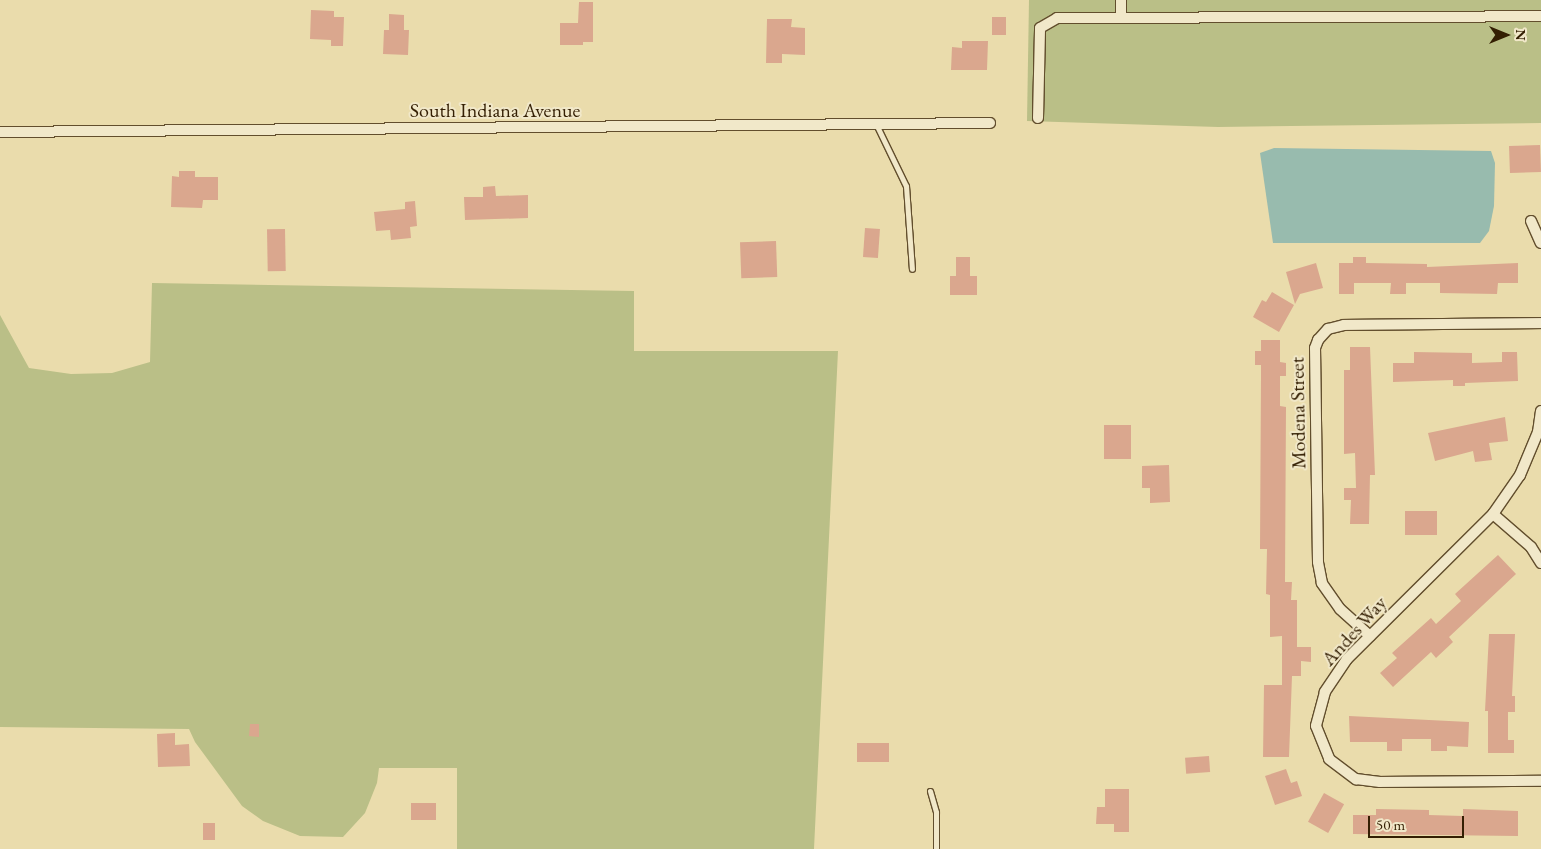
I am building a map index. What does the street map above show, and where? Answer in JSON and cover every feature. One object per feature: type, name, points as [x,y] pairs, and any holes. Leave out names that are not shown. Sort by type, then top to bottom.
[{"type":"street","points":[[1121,0],[1121,18]]},
{"type":"street","points":[[1038,118],[1040,28],[1057,18],[1541,16]]},
{"type":"street","name":"South Indiana Avenue","points":[[0,132],[990,123]]},
{"type":"street","points":[[1531,221],[1541,243]]},
{"type":"street","name":"Modena Street","points":[[1370,636],[1335,603],[1322,583],[1318,562],[1315,348],[1318,340],[1328,329],[1344,325],[1541,323]]},
{"type":"street","name":"Andes Way","points":[[1541,410],[1538,432],[1520,475],[1493,514],[1347,660],[1320,704],[1318,735],[1336,768],[1368,782],[1541,781]]},
{"type":"street","points":[[1493,514],[1532,547],[1541,563]]},
{"type":"lane","points":[[876,124],[906,186],[912,269]]},
{"type":"lane","points":[[930,791],[936,812],[936,849]]},
{"type":"green space","points":[[1029,0],[1541,0],[1541,123],[1218,127],[1027,121]]},
{"type":"green space","points":[[152,283],[634,291],[634,351],[838,351],[814,849],[457,849],[457,768],[379,768],[377,783],[365,813],[343,837],[300,836],[263,821],[242,806],[195,742],[189,729],[0,727],[0,315],[29,368],[71,374],[112,373],[150,362]]},
{"type":"shaded area","points":[[1274,148],[1491,151],[1495,163],[1494,206],[1489,231],[1480,243],[1273,243],[1260,153]]},
{"type":"building","points":[[579,2],[593,2],[593,42],[583,42],[583,45],[560,45],[560,23],[578,23]]},
{"type":"building","points":[[311,10],[334,11],[334,17],[344,17],[343,46],[331,46],[331,40],[310,39]]},
{"type":"building","points":[[389,14],[404,15],[404,30],[409,30],[408,55],[383,54],[384,30],[389,30]]},
{"type":"building","points":[[992,17],[1006,17],[1006,35],[992,35]]},
{"type":"building","points":[[767,19],[792,19],[791,27],[805,28],[805,55],[782,54],[782,63],[766,63]]},
{"type":"building","points":[[962,41],[988,41],[987,70],[951,70],[952,47],[962,48]]},
{"type":"building","points":[[1540,145],[1541,172],[1510,173],[1509,146]]},
{"type":"building","points":[[179,171],[195,171],[195,177],[218,177],[218,200],[203,200],[202,208],[171,207],[172,176],[179,177]]},
{"type":"building","points":[[495,186],[496,196],[528,195],[528,218],[465,220],[464,197],[483,197],[483,187]]},
{"type":"building","points":[[415,201],[417,226],[410,227],[411,238],[391,240],[390,230],[376,231],[374,212],[405,209],[405,202]]},
{"type":"building","points":[[865,228],[880,229],[878,258],[863,257]]},
{"type":"building","points":[[267,229],[285,229],[286,271],[268,271]]},
{"type":"building","points":[[776,241],[777,277],[741,278],[740,242]]},
{"type":"building","points":[[956,257],[970,257],[970,276],[977,276],[977,295],[950,295],[950,276],[956,276]]},
{"type":"building","points":[[1353,257],[1366,257],[1366,263],[1427,264],[1427,267],[1518,263],[1518,283],[1498,283],[1497,294],[1440,293],[1440,283],[1406,283],[1406,294],[1390,294],[1391,283],[1354,283],[1354,294],[1339,294],[1339,263],[1353,263]]},
{"type":"building","points":[[1316,263],[1323,288],[1300,294],[1295,304],[1286,272]]},
{"type":"building","points":[[1272,292],[1294,305],[1279,332],[1253,317],[1262,300],[1266,302]]},
{"type":"building","points":[[1261,340],[1280,340],[1280,362],[1286,363],[1286,376],[1280,376],[1280,406],[1286,407],[1285,582],[1292,582],[1291,600],[1297,600],[1297,647],[1311,647],[1311,662],[1301,661],[1301,676],[1292,676],[1289,757],[1263,757],[1264,685],[1282,685],[1282,636],[1270,637],[1270,595],[1266,594],[1267,549],[1260,549],[1261,365],[1255,365],[1255,351],[1261,351]]},
{"type":"building","points":[[1350,347],[1370,347],[1375,475],[1370,475],[1369,524],[1350,524],[1351,500],[1344,500],[1344,488],[1356,488],[1355,453],[1344,454],[1344,370],[1350,370]]},
{"type":"building","points":[[1414,352],[1472,353],[1472,363],[1502,362],[1502,352],[1517,352],[1518,381],[1465,383],[1465,386],[1453,386],[1453,380],[1393,382],[1393,363],[1414,363]]},
{"type":"building","points":[[1505,417],[1508,441],[1489,443],[1492,460],[1475,462],[1473,451],[1435,461],[1428,433]]},
{"type":"building","points":[[1104,425],[1131,425],[1131,459],[1104,459]]},
{"type":"building","points":[[1169,465],[1170,502],[1150,503],[1150,488],[1142,488],[1142,466]]},
{"type":"building","points":[[1405,511],[1437,511],[1437,535],[1405,535]]},
{"type":"building","points":[[1498,555],[1516,574],[1449,637],[1453,642],[1436,658],[1431,652],[1393,687],[1380,673],[1397,658],[1392,653],[1431,618],[1436,624],[1461,601],[1455,594]]},
{"type":"building","points":[[1489,634],[1515,634],[1512,696],[1515,696],[1515,712],[1508,712],[1508,740],[1514,740],[1514,753],[1488,753],[1488,711],[1485,711]]},
{"type":"building","points":[[1349,716],[1469,722],[1468,747],[1447,746],[1447,751],[1431,751],[1431,739],[1402,739],[1402,751],[1387,751],[1387,742],[1350,742]]},
{"type":"building","points":[[250,724],[259,724],[259,737],[249,736]]},
{"type":"building","points":[[175,733],[175,745],[189,744],[190,766],[158,767],[157,734]]},
{"type":"building","points":[[857,743],[889,743],[889,762],[857,762]]},
{"type":"building","points":[[1209,756],[1210,772],[1186,774],[1185,758]]},
{"type":"building","points":[[1286,769],[1291,783],[1297,781],[1302,796],[1275,805],[1265,776]]},
{"type":"building","points":[[1105,789],[1129,789],[1129,832],[1114,832],[1114,824],[1096,824],[1097,807],[1105,807]]},
{"type":"building","points":[[1324,793],[1344,804],[1328,833],[1308,822]]},
{"type":"building","points":[[411,803],[436,803],[436,820],[411,820]]},
{"type":"building","points":[[1376,809],[1429,810],[1429,815],[1463,816],[1463,809],[1518,811],[1518,836],[1353,834],[1353,815],[1376,815]]},
{"type":"building","points":[[203,823],[215,823],[215,840],[203,840]]}]
